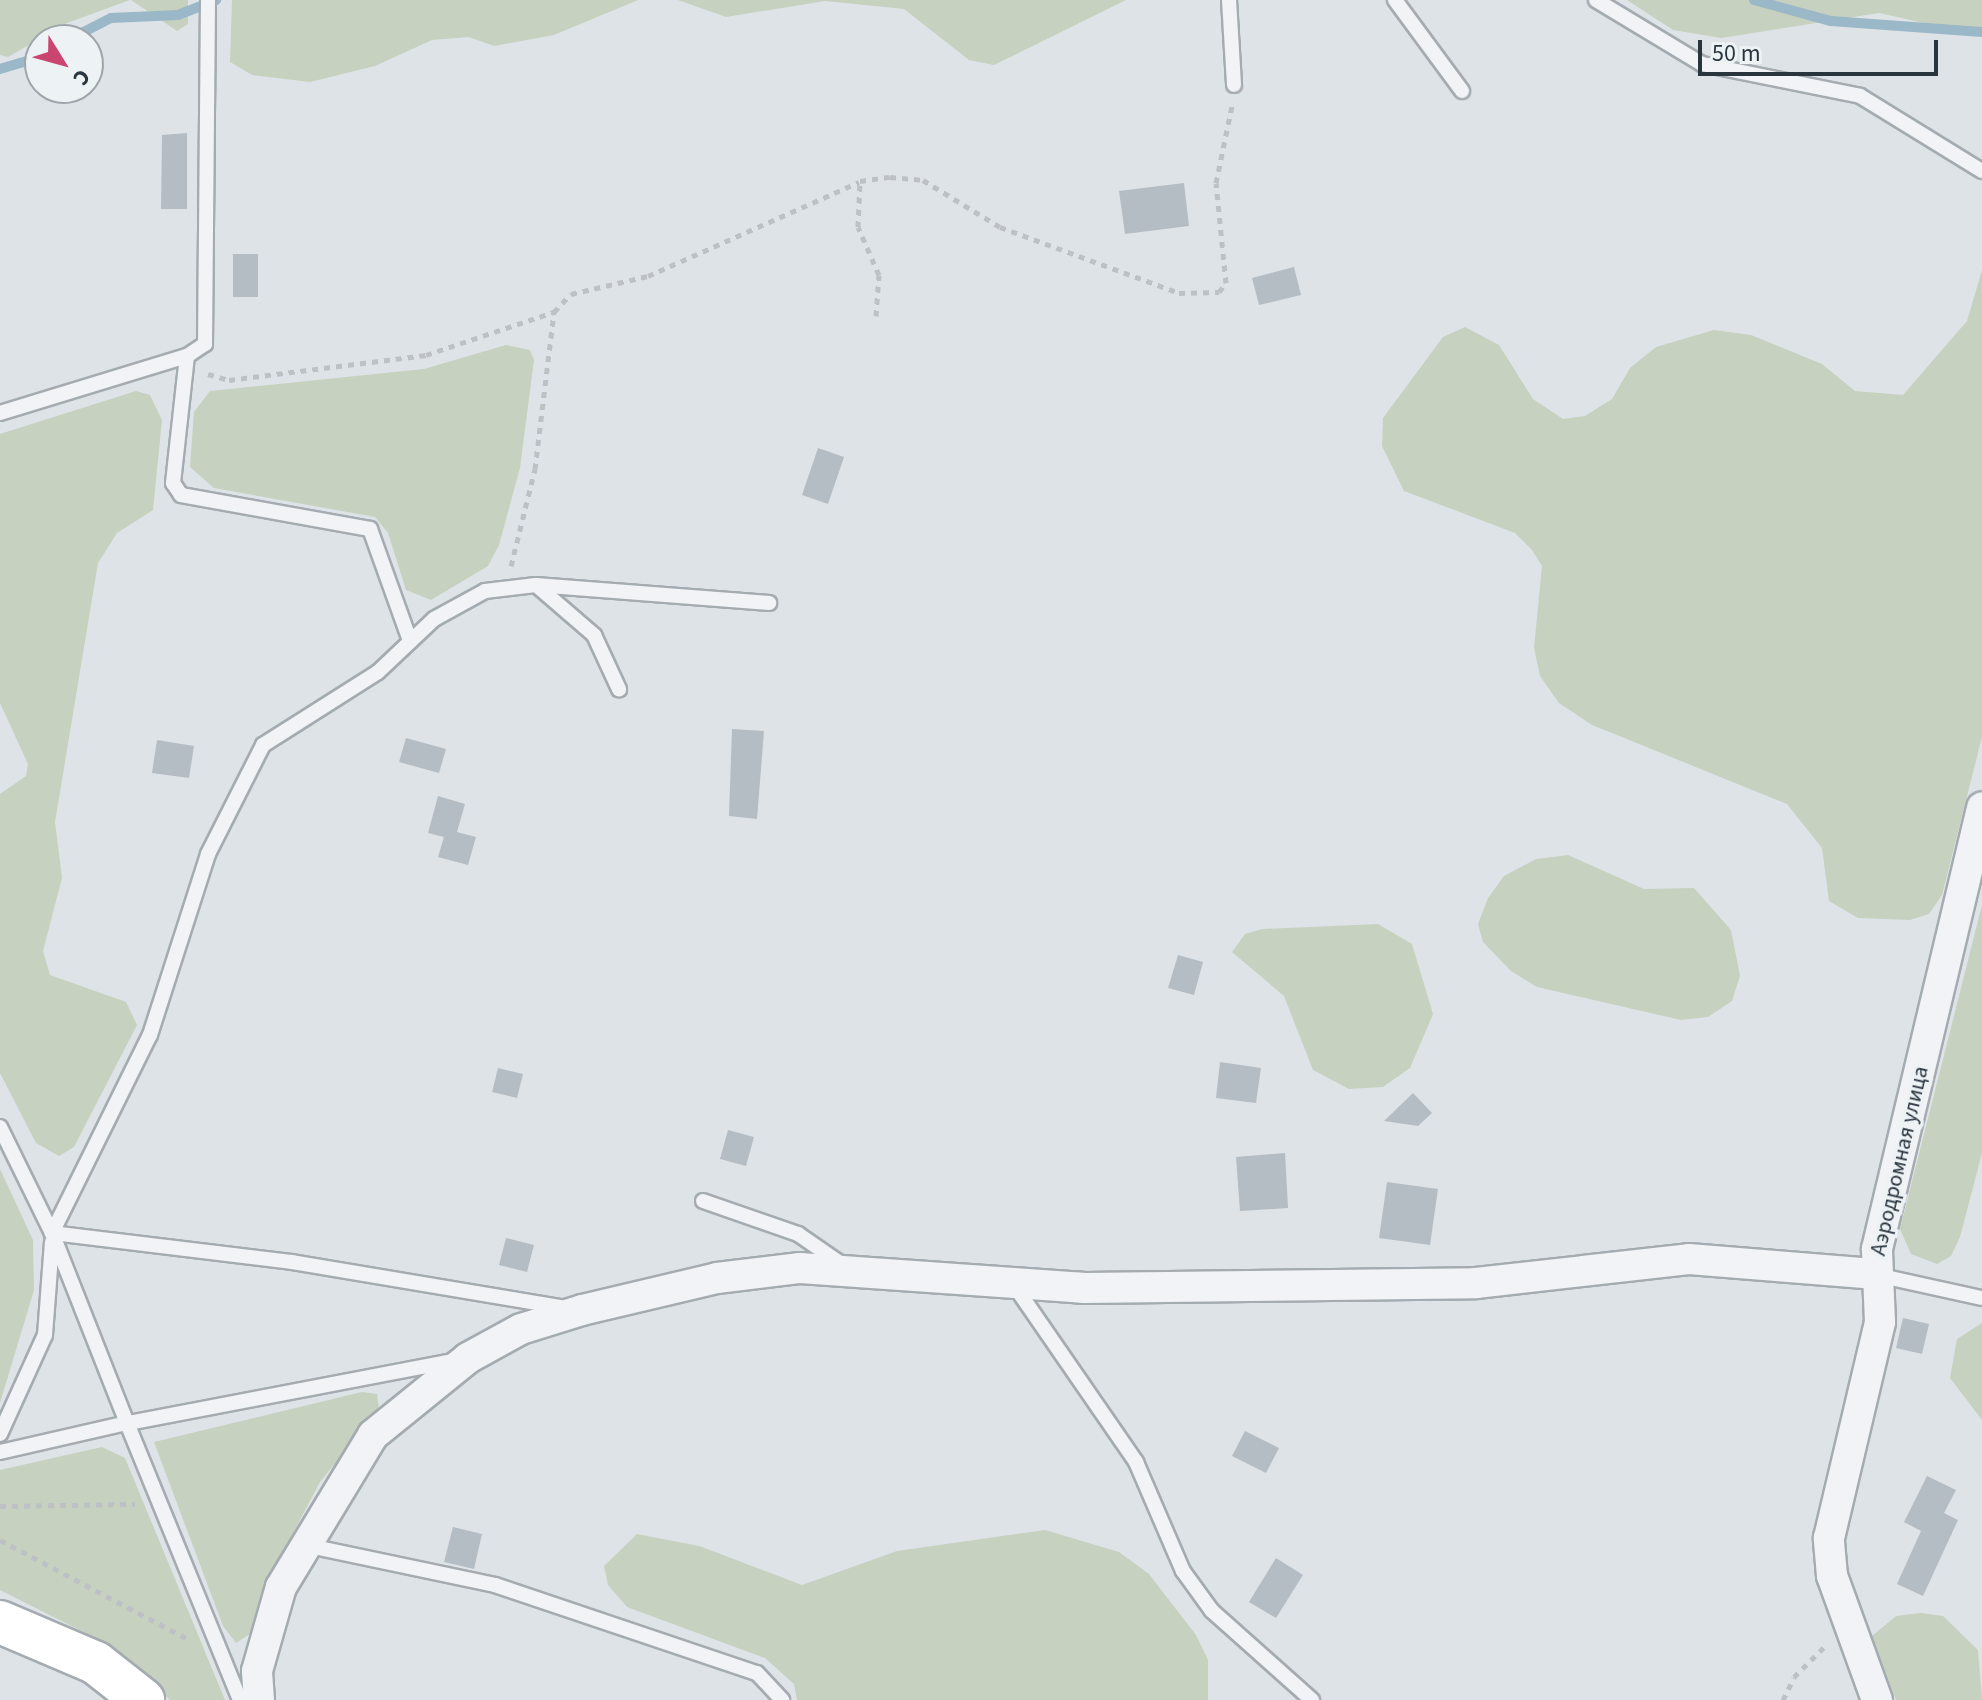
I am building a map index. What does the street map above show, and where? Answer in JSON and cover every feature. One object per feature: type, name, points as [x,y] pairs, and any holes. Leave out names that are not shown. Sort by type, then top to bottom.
[{"type":"main road","points":[[0,1622],[96,1663],[143,1700]]},
{"type":"street","name":"Аэродромная улица","points":[[1877,1700],[1848,1624],[1829,1538],[1880,1322],[1876,1274],[1982,807]]},
{"type":"street","points":[[259,1700],[257,1671],[270,1623],[301,1544],[373,1435],[468,1358],[521,1329],[582,1310],[717,1278],[846,1268],[1014,1285],[1411,1286],[1689,1259],[1876,1274]]},
{"type":"lane","points":[[0,413],[187,356],[209,334],[208,0]]},
{"type":"lane","points":[[1229,0],[1234,85]]},
{"type":"lane","points":[[1395,0],[1462,91]]},
{"type":"lane","points":[[1596,0],[1702,64],[1860,96],[1982,171]]},
{"type":"lane","points":[[187,356],[173,483],[181,495],[370,529],[410,641]]},
{"type":"lane","points":[[536,585],[594,635],[619,689]]},
{"type":"lane","points":[[0,1434],[45,1335],[52,1233],[150,1035],[208,854],[263,745],[378,672],[410,641],[463,600],[508,587],[536,585],[769,603]]},
{"type":"lane","points":[[0,1127],[52,1233],[240,1700]]},
{"type":"lane","points":[[703,1201],[798,1234],[846,1268]]},
{"type":"lane","points":[[52,1233],[292,1262],[582,1310]]},
{"type":"lane","points":[[1876,1274],[1982,1298]]},
{"type":"lane","points":[[1014,1285],[1136,1462],[1183,1571],[1212,1611],[1312,1700]]},
{"type":"lane","points":[[0,1452],[127,1423],[468,1358]]},
{"type":"lane","points":[[301,1544],[495,1585],[757,1673],[782,1700]]},
{"type":"path","points":[[187,356],[229,380],[426,355],[554,312],[571,294],[648,276],[860,181],[923,180],[1000,227],[1179,293],[1206,296],[1226,283],[1216,183],[1234,85]]},
{"type":"path","points":[[860,181],[858,227],[879,275],[876,316]]},
{"type":"path","points":[[508,587],[535,469],[554,312]]},
{"type":"path","points":[[0,1506],[160,1504]]},
{"type":"path","points":[[0,1540],[166,1623],[227,1667]]},
{"type":"path","points":[[1783,1700],[1794,1677],[1848,1624]]},
{"type":"green space","points":[[0,0],[130,0],[65,24],[24,24],[24,48],[8,57],[0,55]]},
{"type":"green space","points":[[131,0],[188,0],[188,24],[177,31]]},
{"type":"green space","points":[[232,0],[638,0],[554,35],[494,46],[469,37],[432,40],[375,66],[310,82],[252,75],[230,62]]},
{"type":"green space","points":[[678,0],[1126,0],[994,65],[969,60],[904,9],[825,1],[726,17]]},
{"type":"green space","points":[[1627,0],[1982,0],[1982,36],[1879,13],[1721,38],[1673,30]]},
{"type":"green space","points":[[1982,270],[1982,737],[1942,895],[1929,914],[1910,920],[1858,918],[1829,901],[1822,848],[1787,804],[1592,725],[1559,703],[1540,676],[1534,648],[1542,566],[1515,533],[1404,491],[1382,446],[1383,418],[1443,337],[1465,327],[1499,345],[1533,399],[1563,419],[1585,416],[1612,399],[1630,368],[1656,347],[1714,330],[1751,335],[1822,364],[1855,391],[1903,395],[1967,321]]},
{"type":"green space","points":[[506,345],[530,350],[534,360],[520,468],[499,545],[488,566],[431,600],[406,590],[388,533],[375,517],[214,488],[190,467],[194,412],[210,391],[424,369]]},
{"type":"green space","points":[[136,391],[150,395],[162,420],[153,510],[117,533],[98,563],[55,822],[62,878],[43,951],[50,975],[126,1002],[137,1025],[74,1147],[59,1156],[36,1143],[0,1073],[0,794],[26,776],[28,764],[0,703],[0,434]]},
{"type":"green space","points":[[1568,855],[1644,889],[1694,888],[1731,930],[1740,976],[1732,1001],[1708,1017],[1681,1020],[1537,987],[1511,971],[1483,942],[1478,924],[1488,898],[1504,876],[1536,859]]},
{"type":"green space","points":[[1982,905],[1982,1153],[1960,1237],[1951,1256],[1937,1264],[1911,1254],[1900,1229]]},
{"type":"green space","points":[[1378,924],[1412,944],[1433,1014],[1410,1068],[1383,1087],[1349,1089],[1313,1070],[1284,996],[1232,952],[1245,934],[1262,929]]},
{"type":"green space","points":[[0,1169],[33,1240],[34,1290],[0,1403]]},
{"type":"green space","points":[[1982,1323],[1982,1420],[1950,1378],[1957,1339]]},
{"type":"green space","points":[[362,1392],[377,1394],[379,1409],[320,1482],[266,1584],[250,1634],[236,1643],[223,1626],[154,1442]]},
{"type":"green space","points":[[102,1447],[125,1458],[225,1700],[170,1700],[109,1645],[0,1590],[0,1470]]},
{"type":"green space","points":[[1045,1530],[1119,1552],[1149,1574],[1196,1635],[1208,1660],[1208,1700],[797,1700],[794,1684],[765,1658],[627,1607],[608,1585],[604,1566],[637,1534],[699,1546],[802,1585],[897,1551]]},
{"type":"green space","points":[[1921,1613],[1943,1616],[1978,1650],[1982,1700],[1896,1700],[1872,1636],[1896,1616]]},
{"type":"building","points":[[187,133],[187,209],[161,209],[162,135]]},
{"type":"building","points":[[1184,183],[1189,226],[1125,234],[1119,191]]},
{"type":"building","points":[[233,254],[258,254],[258,297],[233,297]]},
{"type":"building","points":[[1294,267],[1301,295],[1259,305],[1252,278]]},
{"type":"building","points":[[818,448],[844,457],[828,504],[802,495]]},
{"type":"building","points":[[732,729],[764,731],[757,819],[729,816]]},
{"type":"building","points":[[406,738],[446,749],[439,773],[399,762]]},
{"type":"building","points":[[157,740],[194,746],[189,778],[152,773]]},
{"type":"building","points":[[438,796],[465,804],[457,832],[476,837],[468,865],[438,857],[444,837],[428,833]]},
{"type":"building","points":[[1178,955],[1203,962],[1194,995],[1168,988]]},
{"type":"building","points":[[1220,1062],[1261,1068],[1256,1103],[1216,1098]]},
{"type":"building","points":[[498,1068],[523,1074],[517,1098],[492,1092]]},
{"type":"building","points":[[1413,1093],[1432,1113],[1418,1126],[1384,1121]]},
{"type":"building","points":[[728,1130],[754,1137],[746,1166],[720,1159]]},
{"type":"building","points":[[1285,1153],[1288,1208],[1240,1211],[1236,1157]]},
{"type":"building","points":[[1387,1182],[1438,1189],[1430,1245],[1379,1238]]},
{"type":"building","points":[[506,1238],[534,1245],[527,1272],[499,1265]]},
{"type":"building","points":[[1903,1318],[1929,1324],[1922,1354],[1896,1348]]},
{"type":"building","points":[[1245,1431],[1279,1448],[1266,1473],[1232,1456]]},
{"type":"building","points":[[1927,1476],[1956,1490],[1944,1513],[1958,1520],[1923,1596],[1897,1584],[1921,1531],[1904,1522]]},
{"type":"building","points":[[453,1527],[482,1534],[474,1569],[444,1562]]},
{"type":"building","points":[[1276,1558],[1303,1575],[1276,1618],[1249,1602]]},
{"type":"waterway","points":[[99,24],[111,18],[178,15],[216,0]]},
{"type":"waterway","points":[[1754,0],[1831,21],[1982,32]]},
{"type":"waterway","points":[[0,69],[24,62]]}]
